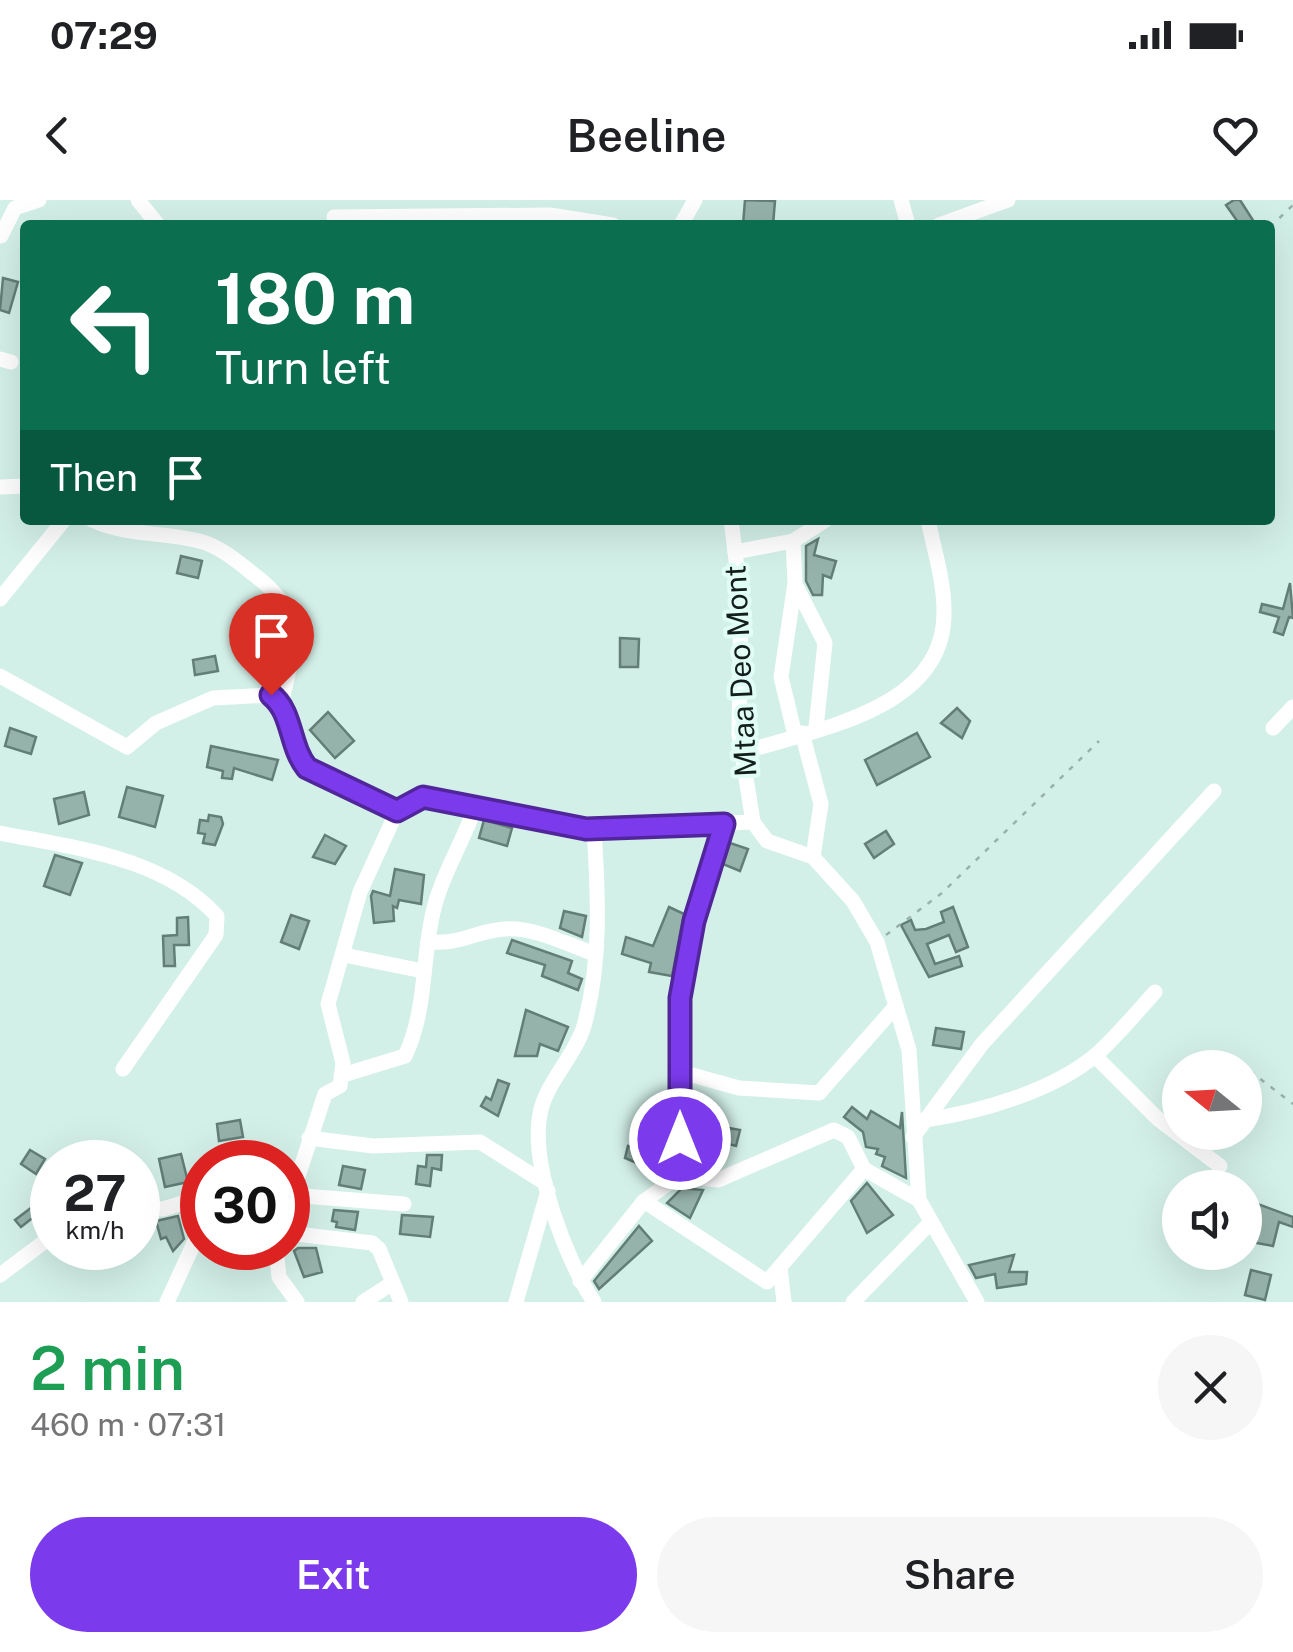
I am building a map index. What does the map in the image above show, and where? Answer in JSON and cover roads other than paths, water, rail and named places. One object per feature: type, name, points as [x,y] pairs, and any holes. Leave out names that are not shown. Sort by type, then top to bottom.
[{"type":"street","points":[[1,236],[15,208],[39,200]]},
{"type":"street","points":[[138,200],[154,220]]},
{"type":"street","points":[[953,220],[1008,200]]},
{"type":"street","points":[[334,214],[550,215],[582,220]]},
{"type":"street","points":[[0,599],[60,525]]},
{"type":"street","points":[[103,525],[201,541],[227,554],[274,589],[294,620],[292,658],[282,703],[297,756],[307,768],[397,811]]},
{"type":"street","name":"Mtaa Deo Mont","points":[[731,525],[740,599],[741,753],[753,822]]},
{"type":"street","points":[[735,552],[793,541],[818,525]]},
{"type":"street","points":[[741,753],[889,702],[920,680],[928,667],[944,615],[929,525]]},
{"type":"street","points":[[793,541],[799,600],[825,643],[804,732]]},
{"type":"street","points":[[795,583],[781,678],[804,732],[820,804],[813,857]]},
{"type":"street","points":[[0,676],[127,747],[156,724],[213,698],[260,693],[282,703]]},
{"type":"street","points":[[1273,728],[1293,707]]},
{"type":"street","points":[[912,1137],[982,1044],[1214,791]]},
{"type":"street","points":[[546,1187],[480,1142],[392,1146],[309,1138],[325,1094],[340,1088],[344,1075],[328,1004],[372,858],[397,811],[423,797],[554,826],[753,822],[767,841],[813,857],[853,901],[877,942],[912,1067],[912,1137],[919,1200],[977,1302]]},
{"type":"street","points":[[344,1075],[405,1056],[422,1000],[423,970],[437,896],[475,808]]},
{"type":"street","points":[[679,1176],[680,998],[710,856],[724,824]]},
{"type":"street","points":[[594,828],[599,917],[583,1028],[540,1112],[546,1187],[580,1281],[594,1302]]},
{"type":"street","points":[[0,833],[154,871],[189,891],[217,916],[216,934],[124,1069]]},
{"type":"street","points":[[428,942],[458,944],[475,935],[516,929],[595,954]]},
{"type":"street","points":[[344,955],[423,970]]},
{"type":"street","points":[[925,1120],[1009,1097],[1095,1056],[1155,992]]},
{"type":"street","points":[[680,1072],[739,1088],[818,1093],[896,1006]]},
{"type":"street","points":[[1095,1056],[1158,1120],[1220,1166]]},
{"type":"street","points":[[580,1281],[644,1201],[679,1176],[718,1180],[834,1130],[848,1137],[864,1169],[919,1200]]},
{"type":"street","points":[[644,1201],[763,1282],[780,1268],[864,1169]]},
{"type":"street","points":[[516,1302],[546,1187]]},
{"type":"street","points":[[310,1202],[404,1204]]},
{"type":"street","points":[[853,1302],[930,1224]]},
{"type":"street","points":[[310,1235],[372,1243],[379,1249],[390,1284],[401,1302]]},
{"type":"street","points":[[0,1275],[30,1252]]},
{"type":"street","points":[[780,1268],[784,1302]]},
{"type":"street","points":[[167,1302],[181,1270]]},
{"type":"street","points":[[278,1270],[279,1278],[296,1302]]},
{"type":"street","points":[[364,1302],[390,1284]]}]
